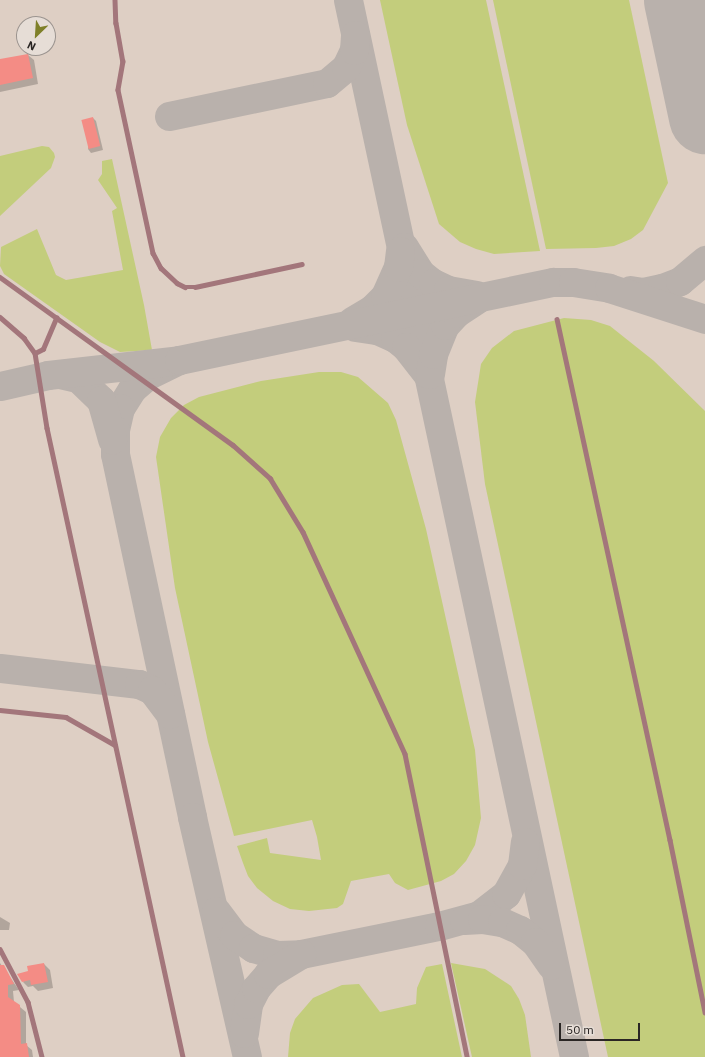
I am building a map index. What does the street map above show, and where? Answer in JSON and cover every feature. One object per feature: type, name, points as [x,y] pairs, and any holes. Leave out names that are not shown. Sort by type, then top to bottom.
[{"type":"lane","points":[[115,0],[116,23],[123,61],[118,90],[153,253],[160,268],[176,283],[186,287],[195,287],[302,264]]},
{"type":"lane","points":[[0,277],[233,445],[270,478],[303,532],[405,754],[467,1057]]},
{"type":"lane","points":[[35,353],[43,349],[56,318]]},
{"type":"lane","points":[[0,319],[24,338],[35,353],[47,428],[183,1057]]},
{"type":"lane","points":[[557,319],[670,840],[705,1012]]},
{"type":"lane","points":[[0,710],[66,717],[115,746]]},
{"type":"lane","points":[[0,949],[28,1002],[42,1057]]},
{"type":"shaded area","points":[[0,0],[705,0],[705,1057],[0,1057]]},
{"type":"green space","points":[[380,0],[486,0],[540,251],[494,254],[476,249],[460,242],[439,224],[407,125]]},
{"type":"green space","points":[[493,0],[629,0],[668,183],[643,230],[631,239],[614,246],[596,248],[546,249]]},
{"type":"green space","points":[[42,146],[49,147],[54,153],[55,157],[51,168],[0,216],[0,156]]},
{"type":"green space","points":[[112,159],[144,305],[152,350],[120,352],[100,342],[4,274],[0,266],[1,247],[37,229],[56,275],[66,280],[123,270],[112,211],[117,208],[98,180],[102,174],[102,161]]},
{"type":"green space","points":[[564,318],[591,320],[610,326],[654,361],[705,411],[705,1057],[608,1057],[485,484],[475,402],[481,364],[492,348],[514,331]]},
{"type":"green space","points":[[319,372],[341,372],[358,377],[388,403],[396,420],[426,529],[475,750],[481,818],[475,845],[466,861],[454,874],[441,881],[408,890],[395,883],[389,874],[351,881],[343,904],[337,908],[309,911],[290,909],[273,901],[257,888],[248,876],[237,846],[267,838],[270,853],[321,860],[312,820],[234,836],[208,742],[175,588],[156,457],[160,437],[171,418],[184,405],[199,397],[261,381]]},
{"type":"green space","points":[[451,963],[485,969],[511,986],[519,999],[525,1015],[531,1057],[472,1057]]},
{"type":"green space","points":[[442,964],[462,1057],[288,1057],[290,1033],[295,1019],[313,998],[342,985],[359,984],[380,1012],[416,1004],[417,988],[426,967]]},
{"type":"building","points":[[17,56],[28,56],[33,78],[0,85],[0,59]]},
{"type":"building","points":[[93,117],[100,146],[89,149],[81,120]]},
{"type":"building","points":[[44,963],[48,982],[31,985],[30,980],[22,982],[17,974],[28,971],[27,966]]},
{"type":"building","points":[[0,965],[4,965],[14,984],[8,985],[8,997],[20,1005],[21,1044],[27,1043],[29,1057],[0,1057]]},
{"type":"taxiway","points":[[348,0],[574,1057]]},
{"type":"taxiway","points":[[169,116],[327,83],[346,67],[354,50],[355,35]]},
{"type":"taxiway","points":[[404,247],[420,273],[433,283],[448,290],[477,295]]},
{"type":"taxiway","points":[[352,321],[372,309],[385,296],[398,267],[400,251]]},
{"type":"taxiway","points":[[630,290],[643,292],[662,288],[680,281],[705,260]]},
{"type":"taxiway","points":[[0,386],[48,375],[179,360],[553,282],[573,282],[609,288],[705,319]]},
{"type":"taxiway","points":[[430,374],[433,354],[445,325],[456,313],[476,300]]},
{"type":"taxiway","points":[[355,327],[377,330],[395,338],[406,347],[426,373]]},
{"type":"taxiway","points":[[179,360],[148,375],[132,389],[120,408],[115,430],[115,454],[192,817],[247,1057]]},
{"type":"taxiway","points":[[60,374],[78,378],[101,400],[112,439]]},
{"type":"taxiway","points":[[0,668],[139,684],[152,690],[170,714]]},
{"type":"taxiway","points":[[216,911],[234,935],[253,948],[277,955],[301,954],[439,926],[479,915],[506,894],[522,865],[525,842]]},
{"type":"taxiway","points":[[464,920],[482,919],[502,922],[520,930],[535,942],[551,965]]},
{"type":"taxiway","points":[[244,1033],[248,1004],[256,988],[268,974],[301,954]]},
{"type":"runway","points":[[680,0],[705,117]]}]
